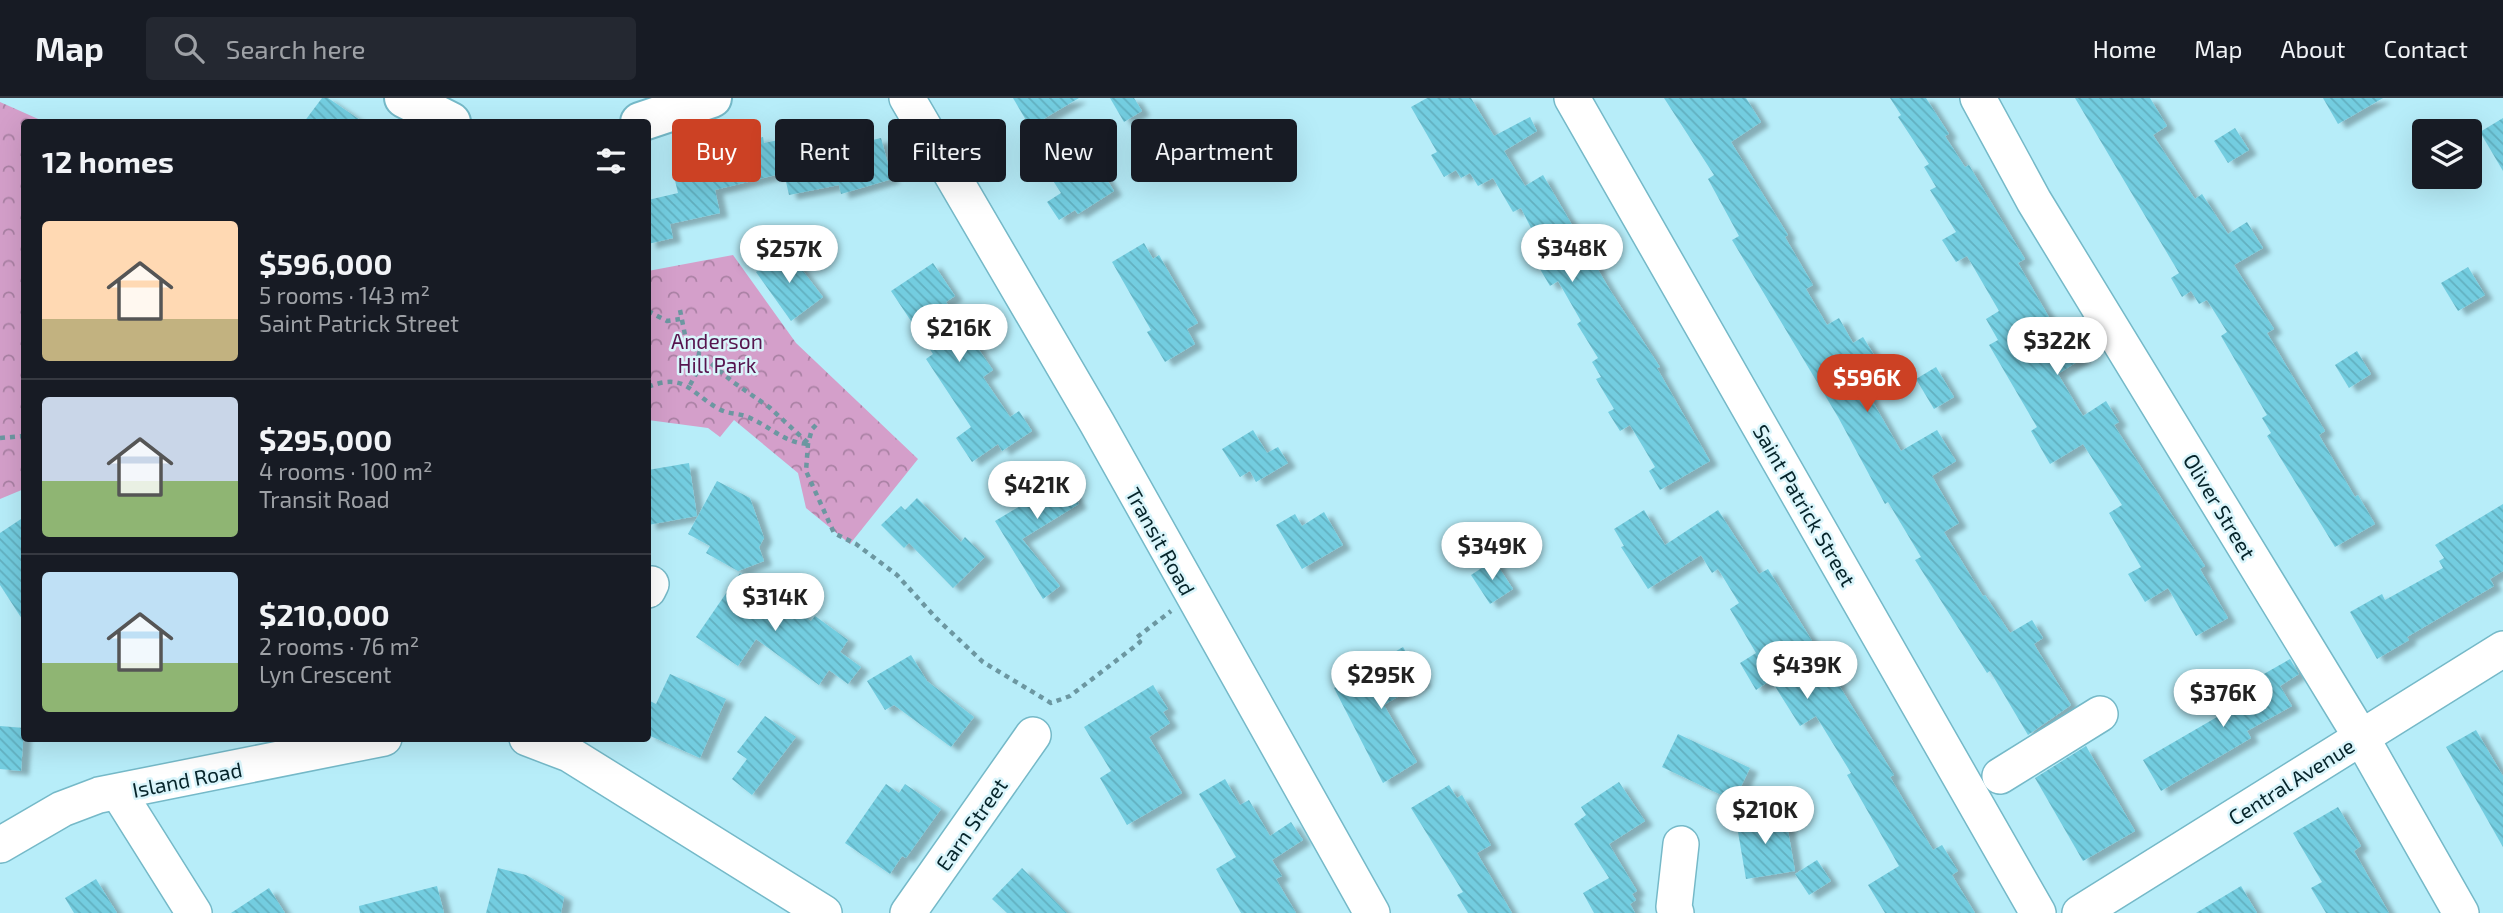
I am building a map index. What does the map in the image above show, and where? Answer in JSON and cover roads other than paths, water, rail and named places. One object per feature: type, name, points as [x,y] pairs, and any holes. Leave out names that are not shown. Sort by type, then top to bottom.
[{"type":"main road","points":[[404,98],[445,119]]},
{"type":"main road","points":[[649,119],[712,98]]},
{"type":"street","name":"Transit Road","points":[[907,98],[1097,423],[1191,595],[1372,913]]},
{"type":"street","name":"Saint Patrick Street","points":[[1572,98],[2038,913]]},
{"type":"street","name":"Oliver Street","points":[[1978,98],[2034,201],[2361,737],[2461,913]]},
{"type":"street","name":"Central Avenue","points":[[2080,913],[2503,649]]},
{"type":"street","points":[[2000,776],[2100,714]]},
{"type":"street","name":"Earn Street","points":[[908,913],[1033,735]]},
{"type":"street","name":"Island Road","points":[[0,845],[62,809],[118,792],[364,742]]},
{"type":"street","points":[[550,742],[572,746],[824,913]]},
{"type":"street","points":[[118,792],[194,913]]},
{"type":"street","points":[[1676,913],[1674,907],[1681,844]]},
{"type":"park label","name":"Anderson Hill Park","points":[[717,352]]}]
